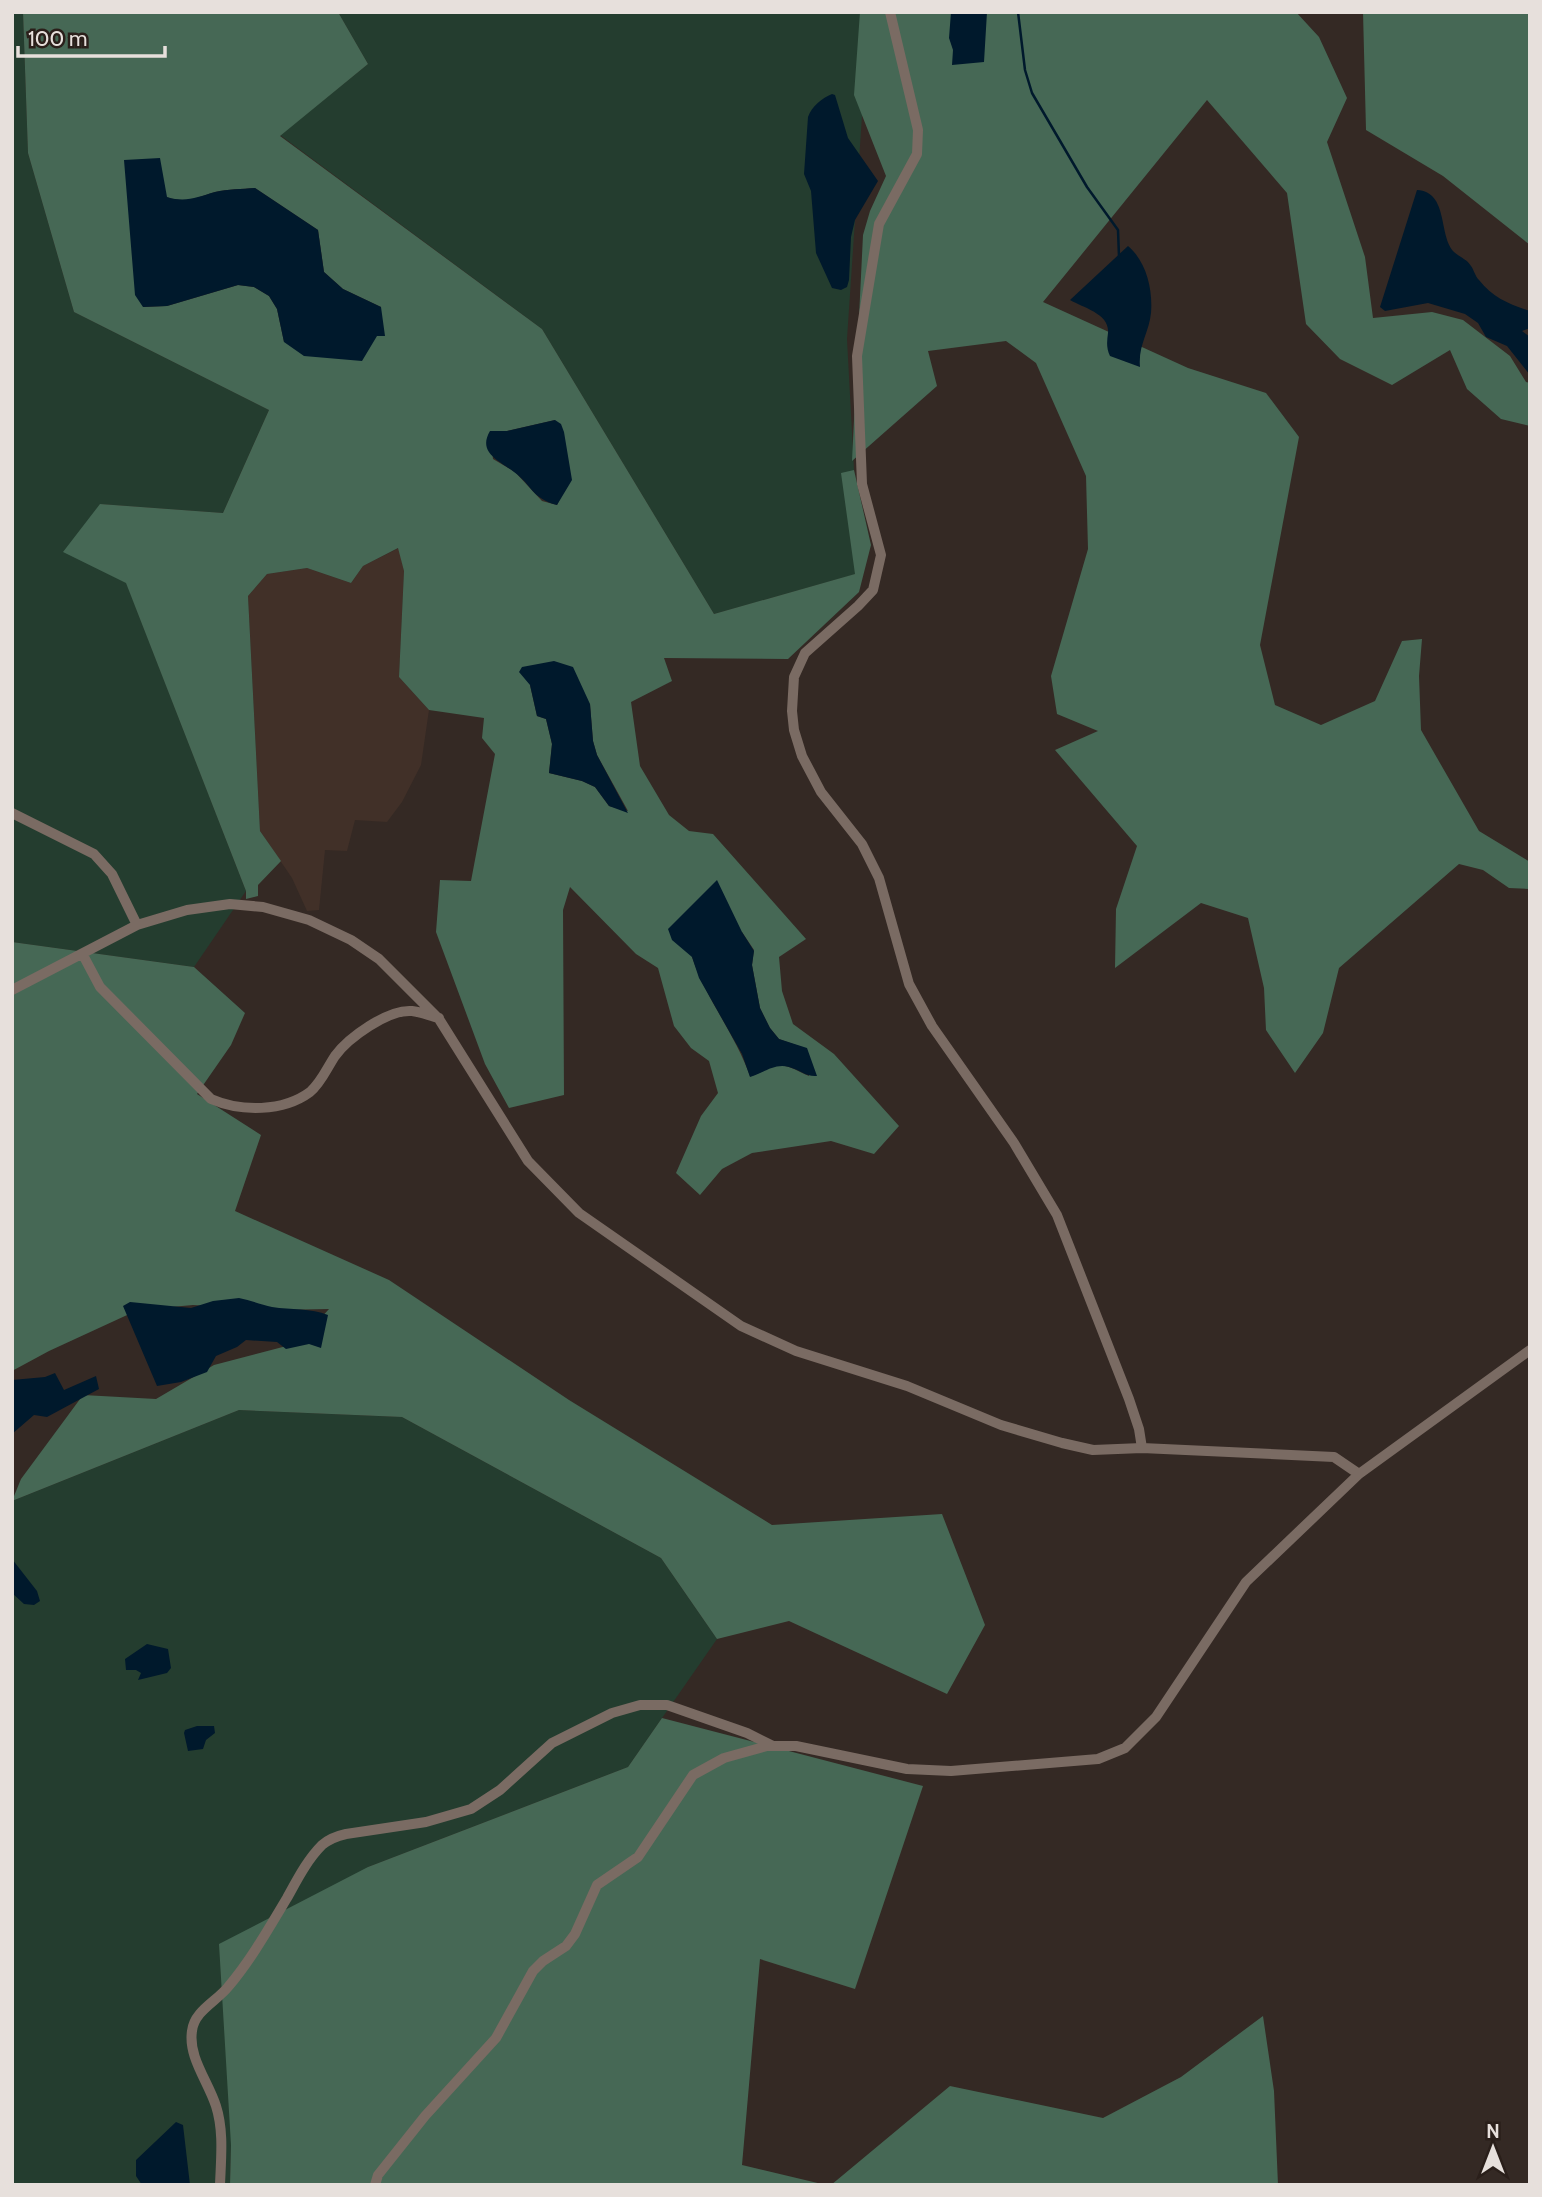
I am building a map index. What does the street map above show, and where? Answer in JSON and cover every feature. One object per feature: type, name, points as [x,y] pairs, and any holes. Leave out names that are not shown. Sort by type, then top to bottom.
[{"type":"street","points":[[890,12],[918,130],[917,154],[879,224],[857,356],[862,484],[881,555],[873,590],[805,653],[793,677],[794,730],[802,756],[821,792],[862,845],[879,878],[909,984],[932,1027],[1014,1143],[1056,1215],[1129,1399],[1142,1448]]},
{"type":"street","points":[[12,813],[93,854],[112,874],[137,925]]},
{"type":"street","points":[[12,990],[137,925],[187,909],[230,904],[263,907],[309,920],[351,940],[379,959],[439,1018],[528,1161],[579,1213],[741,1326],[796,1351],[907,1386],[1050,1440],[1093,1450],[1142,1448],[1334,1457],[1359,1474]]},
{"type":"street","points":[[83,955],[100,987],[211,1100],[229,1107],[276,1106],[310,1091],[351,1039],[388,1017],[410,1011],[439,1018]]},
{"type":"street","points":[[375,2185],[378,2175],[425,2116],[496,2038],[533,1971],[566,1946],[576,1934],[597,1885],[638,1857],[693,1774],[724,1758],[773,1746],[796,1746],[907,1769],[951,1771],[1098,1759],[1125,1748],[1156,1717],[1246,1582],[1359,1474],[1530,1350]]},
{"type":"street","points":[[220,2185],[220,2123],[192,2048],[195,2020],[228,1989],[269,1929],[308,1862],[322,1846],[334,1837],[346,1833],[426,1822],[471,1809],[500,1790],[552,1743],[612,1713],[640,1705],[667,1705],[747,1733],[773,1746]]},
{"type":"shaded area","points":[[399,548],[404,571],[399,677],[429,710],[421,765],[402,802],[387,822],[355,820],[347,851],[325,850],[319,910],[307,911],[292,878],[260,831],[248,596],[267,574],[307,568],[351,583],[363,566]]},
{"type":"green space","points":[[12,12],[23,12],[28,153],[74,312],[269,410],[223,513],[100,504],[126,582],[246,891],[194,967],[12,942]]},
{"type":"green space","points":[[23,12],[338,12],[368,64],[280,136],[542,329],[714,614],[855,574],[841,473],[854,470],[871,545],[859,592],[788,659],[664,658],[672,681],[631,702],[640,766],[669,815],[689,831],[713,834],[806,939],[779,957],[782,991],[793,1024],[834,1054],[899,1126],[874,1154],[831,1141],[752,1153],[722,1169],[700,1195],[676,1173],[701,1116],[718,1093],[709,1061],[691,1048],[674,1026],[658,968],[636,954],[570,887],[563,910],[564,1095],[509,1108],[485,1064],[436,932],[440,880],[471,881],[495,754],[482,738],[484,718],[429,710],[399,677],[404,571],[398,548],[363,566],[351,583],[307,568],[267,574],[248,596],[260,831],[281,861],[258,885],[258,896],[246,899],[246,891],[126,583],[63,552],[100,504],[223,513],[269,410],[74,312],[28,153]],"holes":[[[255,188],[318,230],[324,272],[343,289],[381,307],[284,342],[277,309],[269,296],[254,287],[238,285],[167,306],[143,307],[166,197],[186,200],[220,191]],[[555,420],[563,492],[557,505],[542,501],[515,472],[493,459],[490,431],[507,431]],[[530,685],[590,704],[597,755],[628,811],[609,806],[595,787],[549,773],[552,744],[546,719],[537,716]],[[742,932],[754,950],[752,965],[760,1008],[779,1039],[807,1049],[809,1076],[781,1066],[771,1067],[750,1076],[692,957]]]},
{"type":"green space","points":[[338,12],[869,12],[847,339],[856,574],[714,614],[542,329],[280,135],[368,64]]},
{"type":"green space","points":[[860,12],[1296,12],[1319,37],[1347,98],[1327,142],[1365,257],[1373,318],[1432,312],[1463,320],[1510,356],[1526,382],[1530,383],[1530,426],[1501,419],[1467,389],[1450,350],[1392,385],[1340,359],[1306,324],[1287,193],[1207,100],[1043,302],[1188,368],[1266,393],[1299,437],[1260,645],[1275,705],[1321,725],[1375,701],[1402,641],[1422,639],[1419,676],[1421,730],[1479,831],[1530,862],[1530,889],[1509,888],[1483,870],[1459,864],[1339,968],[1323,1033],[1295,1073],[1266,1030],[1264,988],[1248,918],[1201,903],[1115,968],[1116,909],[1137,846],[1055,750],[1098,731],[1057,714],[1051,676],[1088,549],[1086,476],[1036,363],[1006,341],[928,351],[937,386],[852,461],[863,235],[870,211],[886,176],[854,95]]},
{"type":"green space","points":[[1363,12],[1530,12],[1530,245],[1443,176],[1366,130]]},
{"type":"green space","points":[[12,942],[194,967],[245,1013],[231,1045],[197,1094],[261,1135],[235,1211],[389,1280],[569,1400],[772,1525],[942,1514],[985,1625],[947,1694],[789,1621],[717,1639],[661,1558],[402,1417],[239,1410],[12,1501],[21,1479],[83,1395],[156,1399],[214,1365],[298,1343],[329,1309],[276,1310],[193,1305],[138,1310],[12,1371]]},
{"type":"green space","points":[[239,1410],[402,1417],[661,1558],[717,1639],[628,1767],[368,1867],[231,2145],[230,2185],[12,2185],[12,1501]]},
{"type":"green space","points":[[662,1718],[923,1786],[855,1989],[760,1959],[742,2165],[826,2185],[230,2185],[231,2145],[219,1944],[368,1867],[628,1767]]},
{"type":"green space","points":[[1263,2016],[1274,2091],[1278,2185],[831,2185],[950,2086],[1103,2118],[1181,2077]]},
{"type":"water","points":[[951,12],[987,12],[984,62],[952,65],[953,50],[949,38]]},
{"type":"water","points":[[832,94],[835,95],[848,138],[878,181],[855,220],[851,237],[849,280],[847,287],[841,290],[832,288],[816,253],[811,191],[804,174],[808,117],[818,103]]},
{"type":"water","points":[[160,158],[167,197],[186,199],[220,191],[255,188],[318,230],[324,272],[343,289],[381,307],[385,336],[377,336],[362,361],[304,356],[284,342],[277,309],[269,296],[254,287],[238,285],[167,306],[143,307],[135,295],[124,160]]},
{"type":"water","points":[[1417,190],[1434,198],[1442,215],[1449,245],[1469,264],[1484,286],[1502,300],[1530,311],[1530,328],[1522,331],[1530,337],[1530,375],[1507,346],[1486,337],[1478,323],[1465,314],[1428,303],[1385,311],[1380,307]]},
{"type":"water","points":[[1128,246],[1144,267],[1151,295],[1151,313],[1140,367],[1110,356],[1107,347],[1108,326],[1105,321],[1095,312],[1070,300]]},
{"type":"water","points":[[555,420],[561,424],[564,432],[572,480],[557,505],[537,495],[520,477],[492,456],[486,445],[490,431],[507,431]]},
{"type":"water","points":[[554,661],[573,667],[590,704],[597,755],[628,813],[609,806],[595,787],[549,773],[552,744],[546,719],[537,716],[530,685],[519,672],[522,667]]},
{"type":"water","points":[[717,880],[754,951],[752,965],[760,1008],[770,1028],[779,1039],[807,1048],[817,1076],[784,1066],[774,1067],[750,1077],[742,1054],[699,978],[692,957],[672,940],[668,929]]},
{"type":"water","points":[[239,1298],[272,1307],[308,1310],[328,1315],[321,1348],[309,1344],[286,1349],[277,1342],[246,1340],[216,1356],[207,1372],[181,1382],[157,1386],[123,1306],[130,1302],[191,1308],[213,1301]]},
{"type":"water","points":[[55,1373],[64,1390],[96,1376],[99,1389],[47,1417],[34,1415],[12,1434],[12,1380],[45,1377]]},
{"type":"water","points":[[12,1559],[37,1591],[40,1601],[34,1605],[24,1604],[12,1593]]},
{"type":"water","points":[[147,1644],[168,1649],[171,1668],[167,1673],[138,1680],[141,1673],[126,1670],[125,1659]]},
{"type":"water","points":[[197,1726],[214,1726],[215,1733],[206,1740],[203,1749],[188,1751],[185,1730]]},
{"type":"water","points":[[176,2122],[183,2125],[190,2185],[142,2185],[136,2176],[136,2160]]},
{"type":"waterway","points":[[1018,12],[1025,70],[1032,93],[1087,187],[1118,230],[1119,256]]}]
